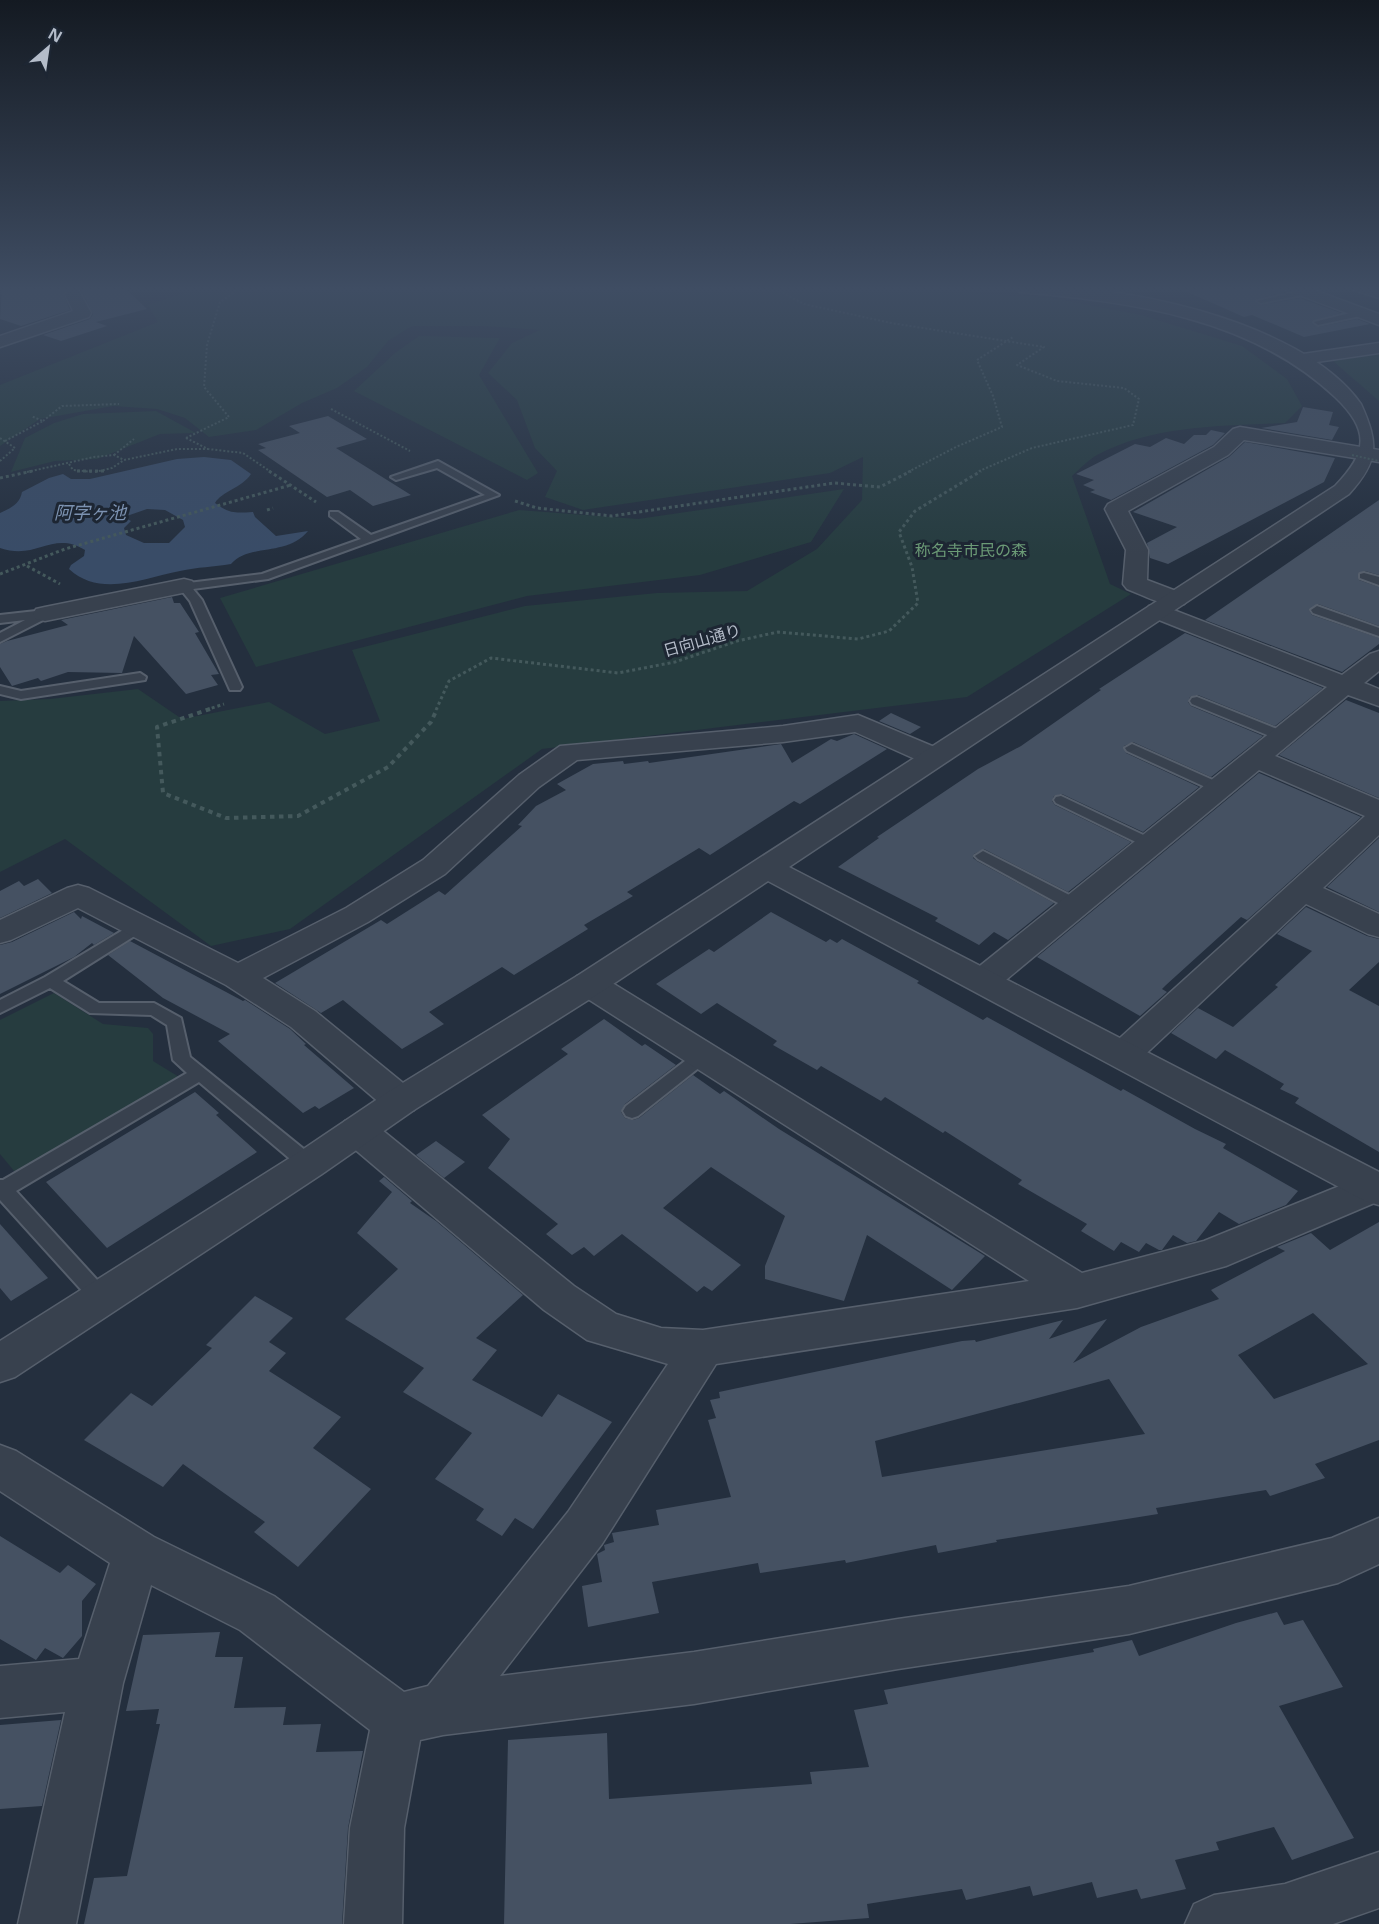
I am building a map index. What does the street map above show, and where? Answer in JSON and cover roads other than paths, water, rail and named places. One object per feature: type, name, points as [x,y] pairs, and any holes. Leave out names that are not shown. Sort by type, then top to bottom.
[{"type":"street","points":[[0,1364],[309,1164],[401,1101],[590,984],[1342,490],[1365,468],[1371,457],[1373,434],[1360,413],[1337,386],[1325,377]]},
{"type":"street","points":[[1371,457],[1240,433],[1221,451],[1116,509],[1137,550],[1136,584],[1167,605],[1379,698]]},
{"type":"street","points":[[45,614],[184,586]]},
{"type":"street","points":[[983,981],[1379,659]]},
{"type":"street","points":[[238,977],[357,915],[434,867],[529,782],[570,752],[783,734],[858,723],[934,757]]},
{"type":"street","points":[[1255,758],[1379,811]]},
{"type":"street","points":[[1123,1055],[1379,819]]},
{"type":"street","points":[[766,867],[1376,1188]]},
{"type":"street","points":[[1302,891],[1379,927]]},
{"type":"street","points":[[0,933],[78,895],[238,977],[303,1019],[401,1101]]},
{"type":"street","points":[[590,984],[1077,1290]]},
{"type":"street","points":[[358,1131],[559,1298],[602,1327],[661,1346],[703,1348],[1077,1290],[1212,1255],[1376,1188]]},
{"type":"street","points":[[373,1924],[377,1828],[420,1714],[585,1528],[703,1348]]},
{"type":"street","points":[[0,1466],[137,1553],[257,1613],[420,1714],[694,1678],[898,1644],[1129,1610],[1338,1560],[1379,1539]]},
{"type":"street","points":[[47,1924],[97,1683],[137,1553]]},
{"type":"street","points":[[0,1692],[97,1683]]},
{"type":"street","points":[[1214,1924],[1285,1912],[1379,1880]]},
{"type":"lane","points":[[184,586],[264,577],[494,495],[438,464],[396,477]]},
{"type":"lane","points":[[334,514],[369,539]]},
{"type":"lane","points":[[1364,576],[1379,581]]},
{"type":"lane","points":[[184,586],[196,600],[235,687]]},
{"type":"lane","points":[[1317,610],[1379,632]]},
{"type":"lane","points":[[0,620],[45,614]]},
{"type":"lane","points":[[0,638],[45,614]]},
{"type":"lane","points":[[0,690],[21,695],[141,677]]},
{"type":"lane","points":[[1197,701],[1282,736]]},
{"type":"lane","points":[[1132,748],[1219,788]]},
{"type":"lane","points":[[1061,800],[1151,844]]},
{"type":"lane","points":[[983,856],[1075,905]]},
{"type":"lane","points":[[0,1007],[51,981],[138,926]]},
{"type":"lane","points":[[51,981],[96,1010],[154,1009],[175,1022],[182,1060],[309,1164]]},
{"type":"lane","points":[[632,1111],[704,1055]]},
{"type":"lane","points":[[102,1299],[1,1189],[200,1073]]},
{"type":"water","name":"阿字ヶ池","points":[[204,457],[231,460],[251,474],[243,483],[222,495],[215,503],[233,512],[253,512],[255,517],[276,536],[308,531],[290,544],[248,554],[231,564],[186,570],[123,584],[94,583],[81,578],[69,569],[84,556],[85,550],[73,545],[53,544],[24,551],[0,548],[0,513],[17,503],[22,492],[49,478],[63,474],[71,479],[90,479],[177,459]],"holes":[[[147,509],[165,510],[183,520],[185,527],[169,543],[144,543],[126,535],[124,528],[131,521],[124,517]]]},
{"type":"park label","name":"称名寺市民の森","points":[[971,550]]}]
